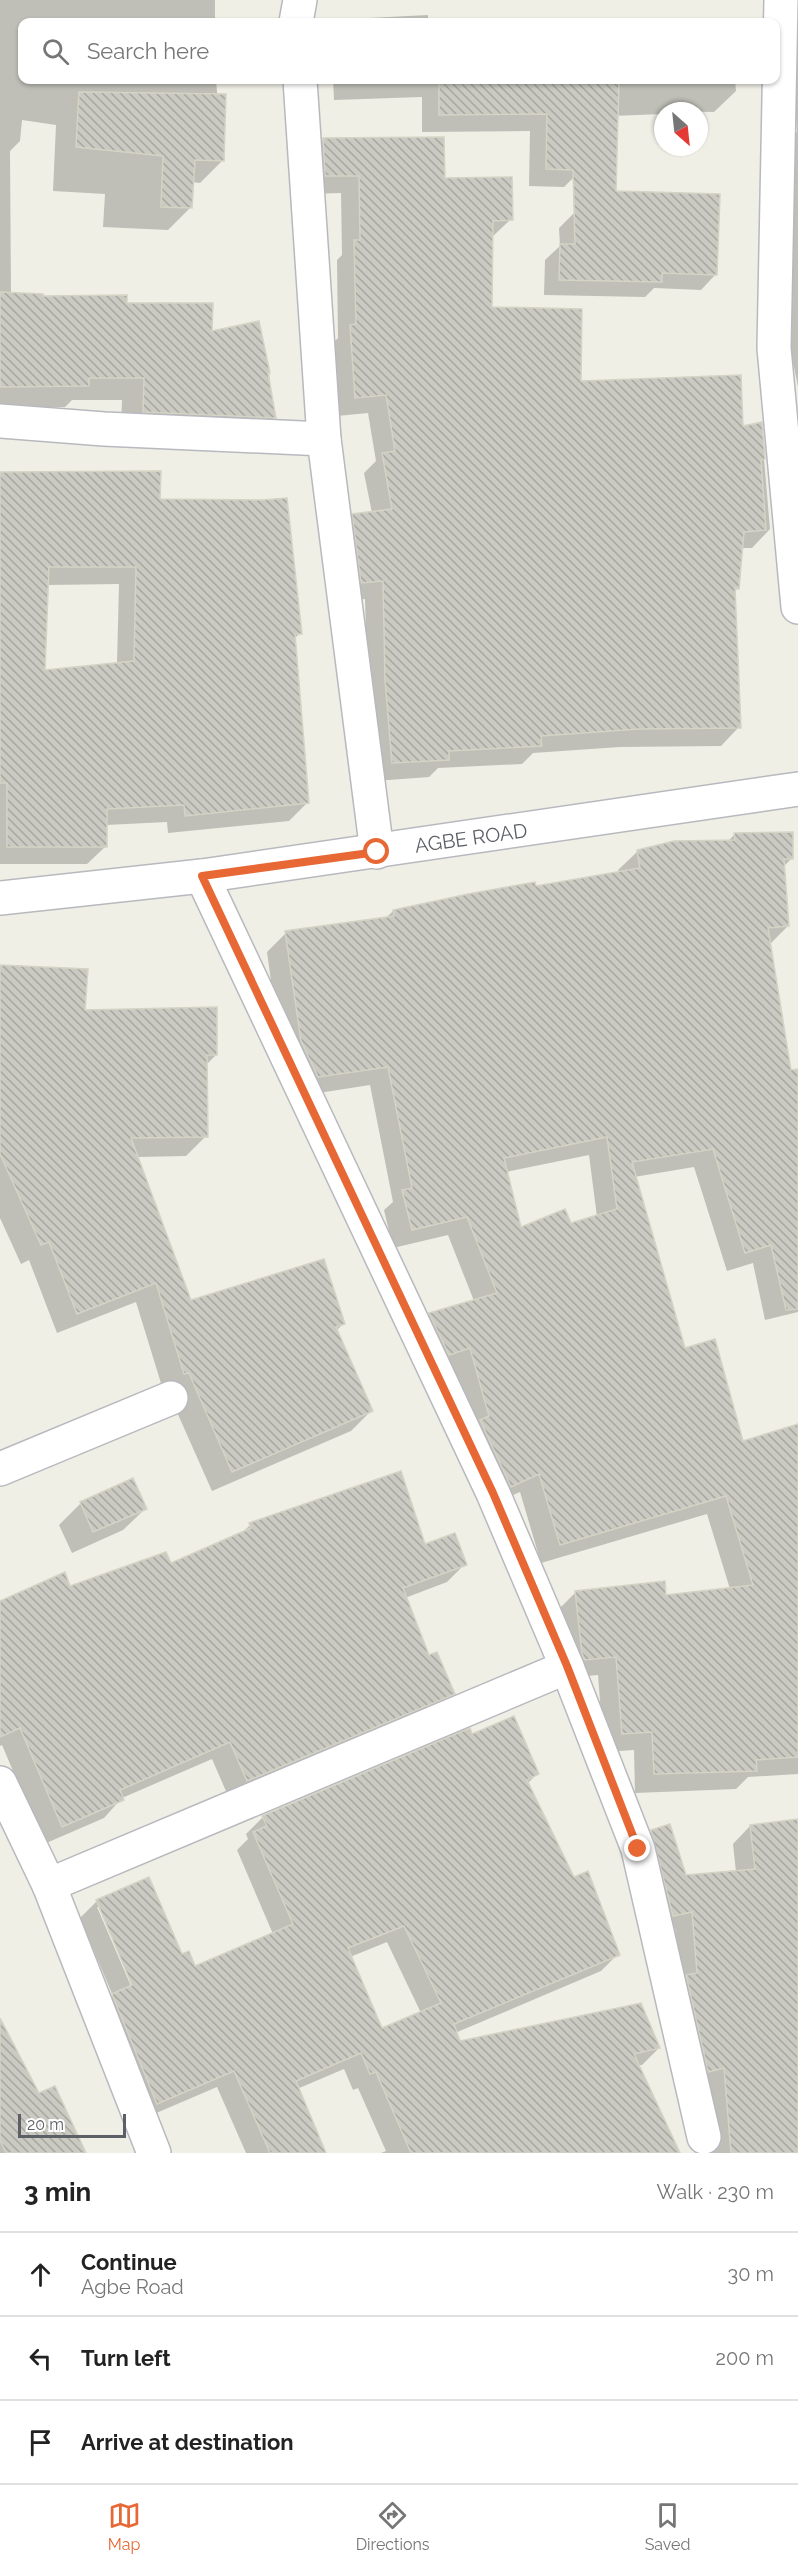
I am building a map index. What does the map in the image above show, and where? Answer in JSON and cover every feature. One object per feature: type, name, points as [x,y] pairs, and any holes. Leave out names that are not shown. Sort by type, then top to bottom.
[{"type":"street","points":[[297,18],[300,0]]},
{"type":"street","points":[[782,0],[786,346],[798,607]]},
{"type":"street","points":[[300,84],[324,439],[377,852]]},
{"type":"street","points":[[0,421],[104,429],[324,439]]},
{"type":"street","name":"AGBE ROAD","points":[[0,898],[202,876],[798,789]]},
{"type":"street","points":[[202,876],[493,1493],[567,1666],[638,1849],[704,2137]]},
{"type":"street","points":[[0,1468],[171,1398]]},
{"type":"street","points":[[49,1885],[567,1666]]},
{"type":"street","points":[[0,1783],[49,1885],[154,2153]]},
{"type":"building","points":[[439,84],[619,84],[616,191],[720,194],[717,275],[662,273],[662,282],[559,280],[560,244],[575,244],[573,170],[546,169],[547,114],[439,115]]},
{"type":"building","points":[[79,92],[226,94],[224,161],[195,160],[192,208],[161,207],[163,156],[76,147]]},
{"type":"building","points":[[444,137],[445,178],[512,177],[513,220],[493,221],[492,307],[582,309],[581,381],[741,375],[743,426],[762,422],[765,459],[761,460],[766,530],[744,532],[739,589],[735,588],[741,728],[639,729],[541,736],[542,746],[449,751],[449,760],[392,763],[385,680],[383,581],[361,583],[352,514],[392,509],[382,453],[395,451],[386,395],[355,398],[350,325],[356,324],[354,240],[360,240],[359,176],[325,176],[323,138]]},
{"type":"building","points":[[0,292],[43,294],[43,296],[127,295],[127,303],[213,303],[212,331],[259,321],[270,373],[268,373],[276,418],[143,412],[144,378],[89,378],[89,386],[0,387]]},
{"type":"building","points":[[161,471],[160,499],[262,500],[287,498],[302,634],[295,634],[309,803],[185,816],[184,805],[107,809],[107,847],[7,847],[7,783],[0,783],[0,472]],"holes":[[[49,567],[136,567],[134,661],[45,670]]]},
{"type":"building","points":[[793,832],[793,859],[784,859],[789,926],[768,928],[791,1070],[798,1069],[798,1309],[786,1310],[771,1245],[745,1253],[713,1149],[632,1162],[685,1348],[715,1339],[743,1441],[798,1424],[798,1757],[756,1760],[757,1771],[654,1774],[652,1732],[622,1734],[616,1657],[584,1660],[575,1591],[665,1581],[666,1595],[753,1585],[726,1496],[560,1545],[539,1474],[511,1487],[480,1420],[489,1416],[470,1348],[449,1355],[429,1313],[497,1293],[467,1217],[412,1230],[402,1190],[412,1188],[388,1067],[318,1077],[301,1041],[285,931],[394,916],[393,910],[535,882],[536,886],[640,868],[637,850],[674,841],[735,840],[734,833]],"holes":[[[607,1137],[617,1209],[571,1223],[565,1209],[521,1227],[504,1158]]]},
{"type":"building","points":[[0,965],[88,969],[85,1010],[217,1007],[217,1055],[207,1055],[208,1137],[131,1138],[191,1300],[324,1259],[345,1324],[336,1327],[373,1411],[232,1472],[189,1373],[184,1374],[156,1283],[77,1314],[49,1242],[41,1245],[0,1154]]},
{"type":"building","points":[[401,1471],[425,1544],[455,1533],[467,1565],[403,1588],[429,1655],[437,1652],[455,1694],[247,1781],[230,1742],[120,1790],[124,1800],[62,1827],[20,1728],[0,1737],[0,1601],[65,1572],[70,1586],[166,1552],[171,1563],[251,1528],[249,1523]]},
{"type":"building","points":[[133,1478],[147,1509],[93,1532],[80,1502]]},
{"type":"building","points":[[514,1716],[539,1774],[527,1780],[574,1877],[588,1871],[620,1955],[454,2024],[460,2041],[641,2003],[660,2048],[634,2054],[680,2153],[411,2153],[376,2072],[370,2074],[361,2053],[296,2081],[326,2153],[270,2153],[234,2071],[157,2104],[112,1994],[132,1985],[96,1900],[149,1877],[182,1954],[189,1951],[195,1966],[293,1924],[253,1832],[267,1826],[262,1816],[470,1728],[472,1734]],"holes":[[[404,1926],[441,2003],[382,2028],[348,1948]]]},
{"type":"building","points":[[798,1819],[798,2153],[731,2153],[724,2068],[708,2072],[686,1975],[697,1973],[692,1912],[673,1916],[651,1830],[670,1824],[686,1875],[755,1869],[750,1825]]},
{"type":"building","points":[[0,2018],[39,2093],[55,2086],[86,2153],[6,2153],[0,2140]]},
{"type":"route","points":[[377,852],[202,876],[493,1493],[567,1666],[638,1849]]}]
